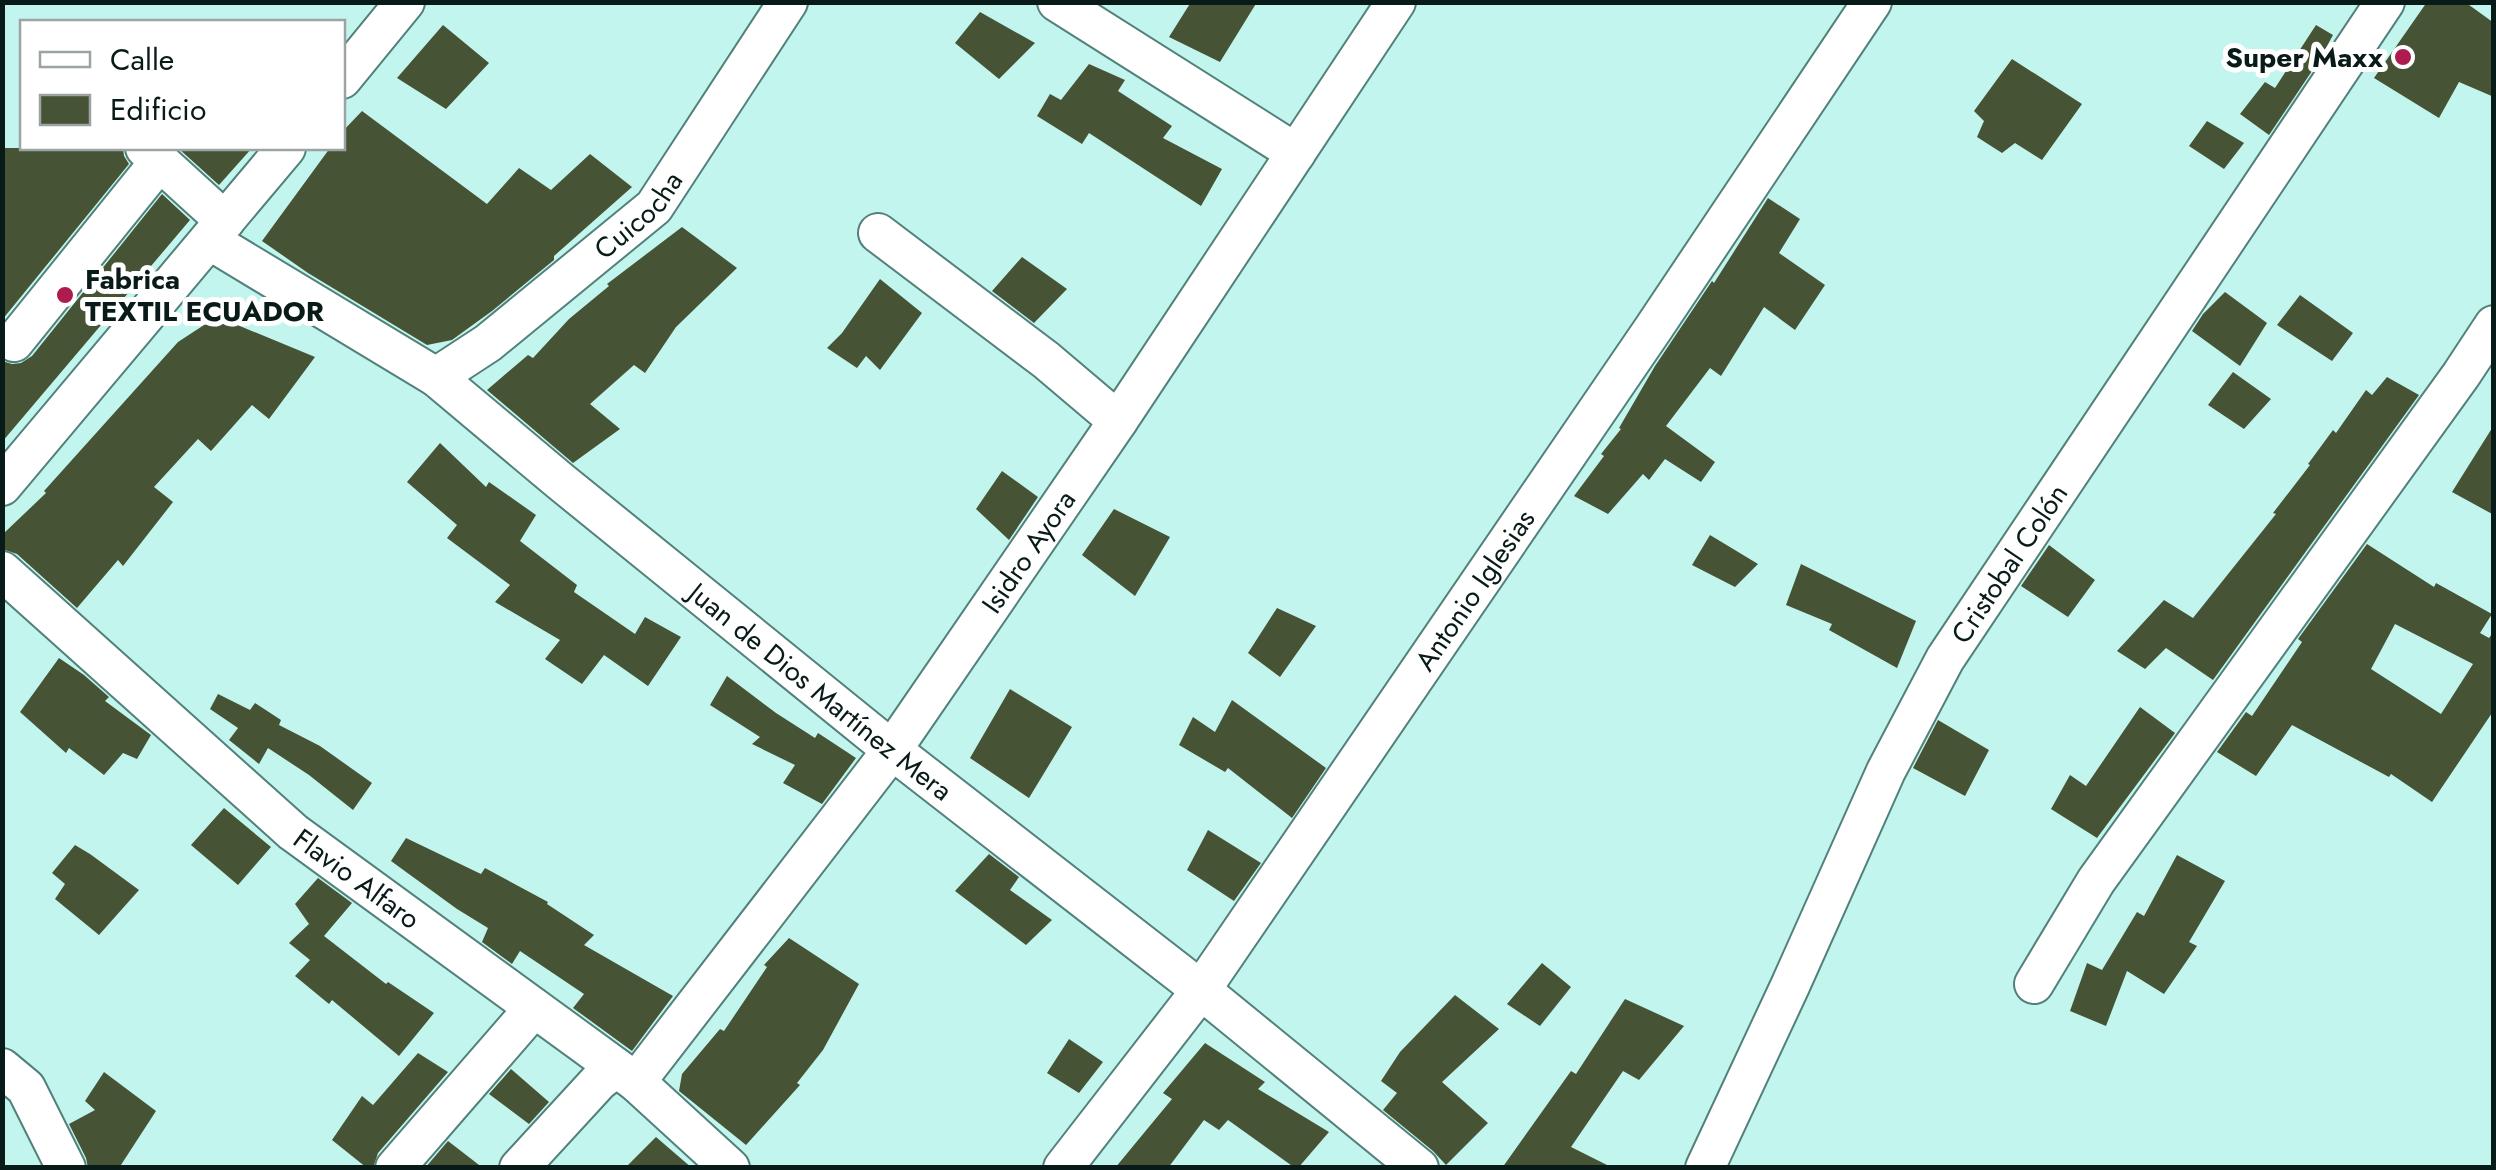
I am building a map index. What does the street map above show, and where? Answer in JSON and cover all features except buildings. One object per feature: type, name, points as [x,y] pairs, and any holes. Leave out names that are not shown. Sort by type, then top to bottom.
[{"type":"street","points":[[345,75],[406,2]]},
{"type":"street","name":"Cuicocha","points":[[436,377],[488,344],[654,207],[788,2]]},
{"type":"street","points":[[1057,2],[1296,153]]},
{"type":"street","name":"Isidro Ayora","points":[[519,1168],[599,1081],[626,1075],[892,750],[1118,421],[1396,2]]},
{"type":"street","name":"Antonio Iglesias","points":[[1062,1168],[1201,990],[1653,330],[1872,2]]},
{"type":"street","name":"Cristobal Colón","points":[[1704,1168],[1886,771],[1945,658],[2385,2]]},
{"type":"street","points":[[2,486],[284,150]]},
{"type":"street","points":[[14,342],[152,154]]},
{"type":"street","name":"Juan de Dios Martínez Mera","points":[[152,154],[217,231],[436,377],[892,750],[1201,990],[1419,1168]]},
{"type":"street","points":[[878,233],[1046,360],[1118,421]]},
{"type":"street","points":[[2034,984],[2096,882],[2462,375],[2494,325]]},
{"type":"street","name":"Flavio Alfaro","points":[[2,571],[293,832],[626,1075],[730,1168]]},
{"type":"street","points":[[395,1168],[534,1008]]},
{"type":"street","points":[[2,1068],[26,1088],[66,1168]]},
{"type":"place","name":"Super Maxx","points":[[2403,57]]},
{"type":"place","name":"Fabrica TEXTIL ECUADOR","points":[[65,295]]}]
